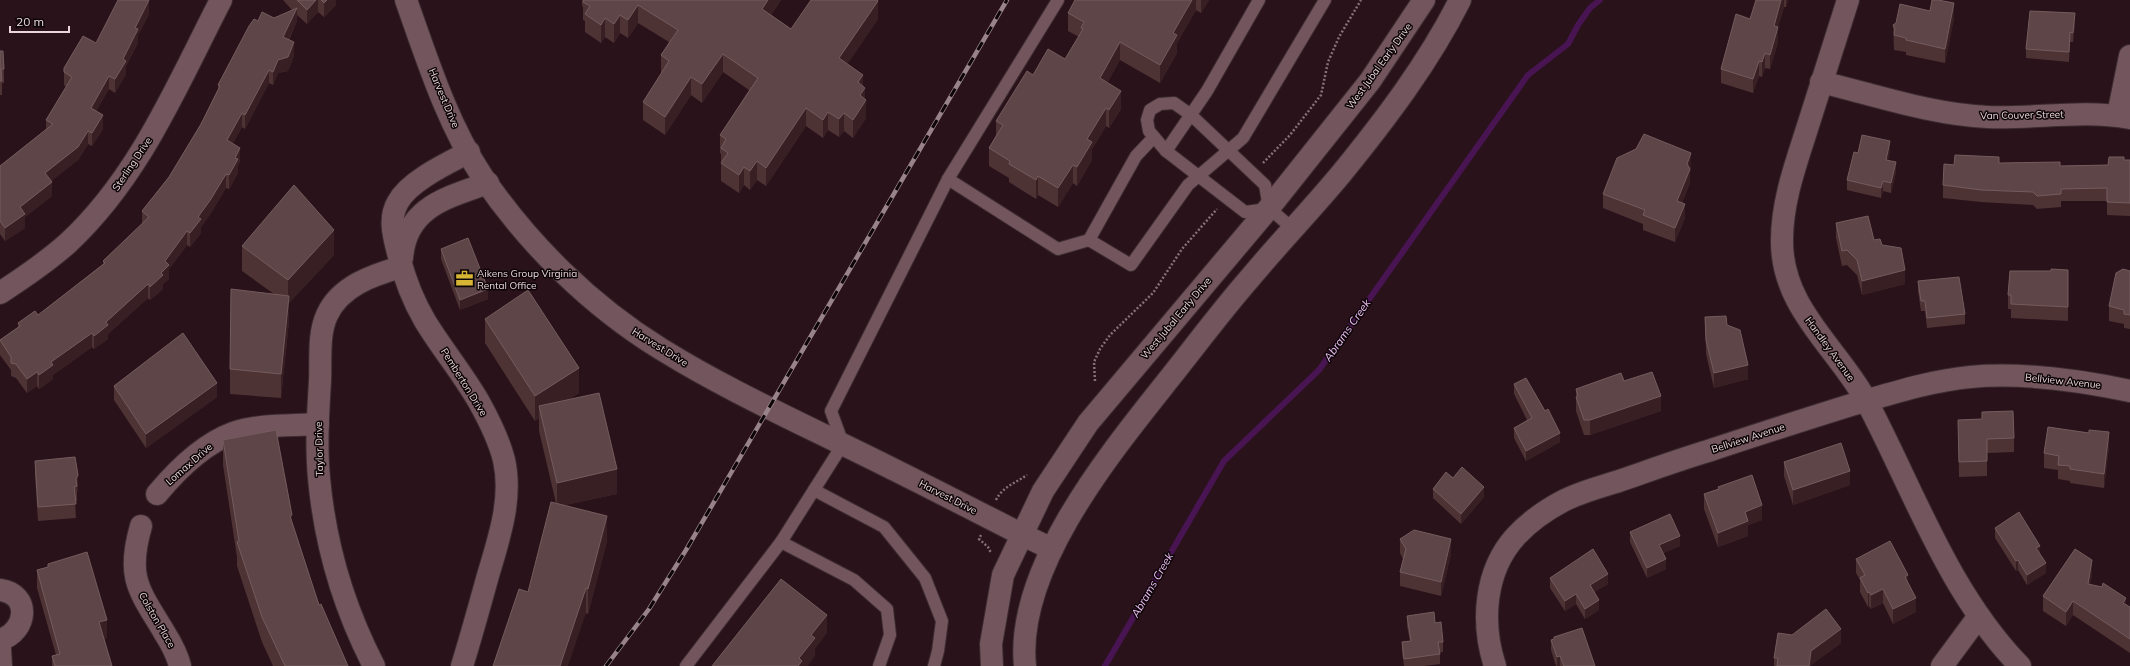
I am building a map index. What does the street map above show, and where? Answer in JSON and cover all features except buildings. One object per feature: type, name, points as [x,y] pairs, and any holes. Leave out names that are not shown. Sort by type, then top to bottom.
[{"type":"street","name":"Sterling Drive","points":[[0,293],[35,270],[68,243],[97,213],[129,171],[156,129],[220,0]]},
{"type":"street","name":"Harvest Drive","points":[[406,0],[452,121],[469,152],[488,183],[543,252],[572,281],[624,324],[660,349],[734,390],[1052,549]]},
{"type":"street","name":"West Jubal Early Drive","points":[[992,666],[991,644],[1003,575],[1021,534],[1044,491],[1088,423],[1269,208],[1370,81],[1424,0]]},
{"type":"street","points":[[1025,666],[1026,623],[1033,593],[1052,549],[1083,495],[1120,440],[1250,278],[1341,174],[1384,118],[1418,70],[1460,0]]},
{"type":"street","name":"Handley Avenue","points":[[1848,0],[1821,82],[1783,212],[1782,242],[1785,267],[1799,304],[1809,323],[1844,367],[1866,401],[1958,583],[1979,616],[2004,650],[2020,666]]},
{"type":"street","points":[[2124,116],[2130,56]]},
{"type":"street","name":"Van Couver Street","points":[[1821,82],[1947,112],[1974,116],[2009,117],[2087,114],[2124,116]]},
{"type":"street","name":"Pemberton Drive","points":[[462,666],[504,522],[506,492],[504,461],[494,432],[478,402],[425,321],[401,267],[392,226],[393,215],[398,201],[415,184],[469,152]]},
{"type":"street","points":[[401,267],[405,236],[411,224],[422,213],[434,204],[488,183]]},
{"type":"street","name":"Taylor Drive","points":[[374,666],[362,642],[341,588],[331,550],[319,477],[318,424],[322,337],[327,315],[336,300],[350,288],[367,279],[401,267]]},
{"type":"street","name":"Bellview Avenue","points":[[1495,666],[1487,627],[1487,601],[1492,577],[1502,554],[1516,536],[1538,517],[1563,501],[1599,487],[1783,426],[1914,387],[1968,377],[1997,376],[2093,383],[2130,391]]},
{"type":"street","name":"Lomax Drive","points":[[157,494],[168,481],[209,445],[234,433],[254,428],[318,424]]},
{"type":"street","name":"Colston Place","points":[[141,526],[134,559],[138,588],[174,648],[180,666]]},
{"type":"street","points":[[0,590],[13,594],[22,609],[22,617],[20,626],[15,632],[0,640]]},
{"type":"street","points":[[1942,666],[1979,616]]},
{"type":"street","points":[[0,649],[1,666]]},
{"type":"lane","points":[[686,666],[781,542],[843,444],[831,410],[948,179],[1058,0]]},
{"type":"lane","points":[[1166,151],[1191,115],[1259,0]]},
{"type":"lane","points":[[1089,240],[1132,265],[1188,185],[1243,138],[1325,0]]},
{"type":"lane","points":[[1269,208],[1245,212],[1166,151],[1149,131],[1147,120],[1150,110],[1160,104],[1174,103],[1191,115],[1265,184],[1269,208],[1293,229]]},
{"type":"lane","points":[[948,179],[1058,249],[1089,240],[1136,156],[1154,137]]},
{"type":"lane","points":[[814,490],[884,527],[925,578],[942,621],[938,651],[934,666]]},
{"type":"lane","points":[[781,542],[854,580],[887,609],[890,635],[878,666]]},
{"type":"waterway","name":"Abrams Creek","points":[[1105,666],[1224,461],[1319,370],[1528,75],[1568,44],[1578,25],[1590,8],[1600,0]]},
{"type":"railway","points":[[606,666],[649,609],[686,550],[1007,0]]},
{"type":"place","name":"Aikens Group Virginia Rental Office","points":[[464,279]]}]
